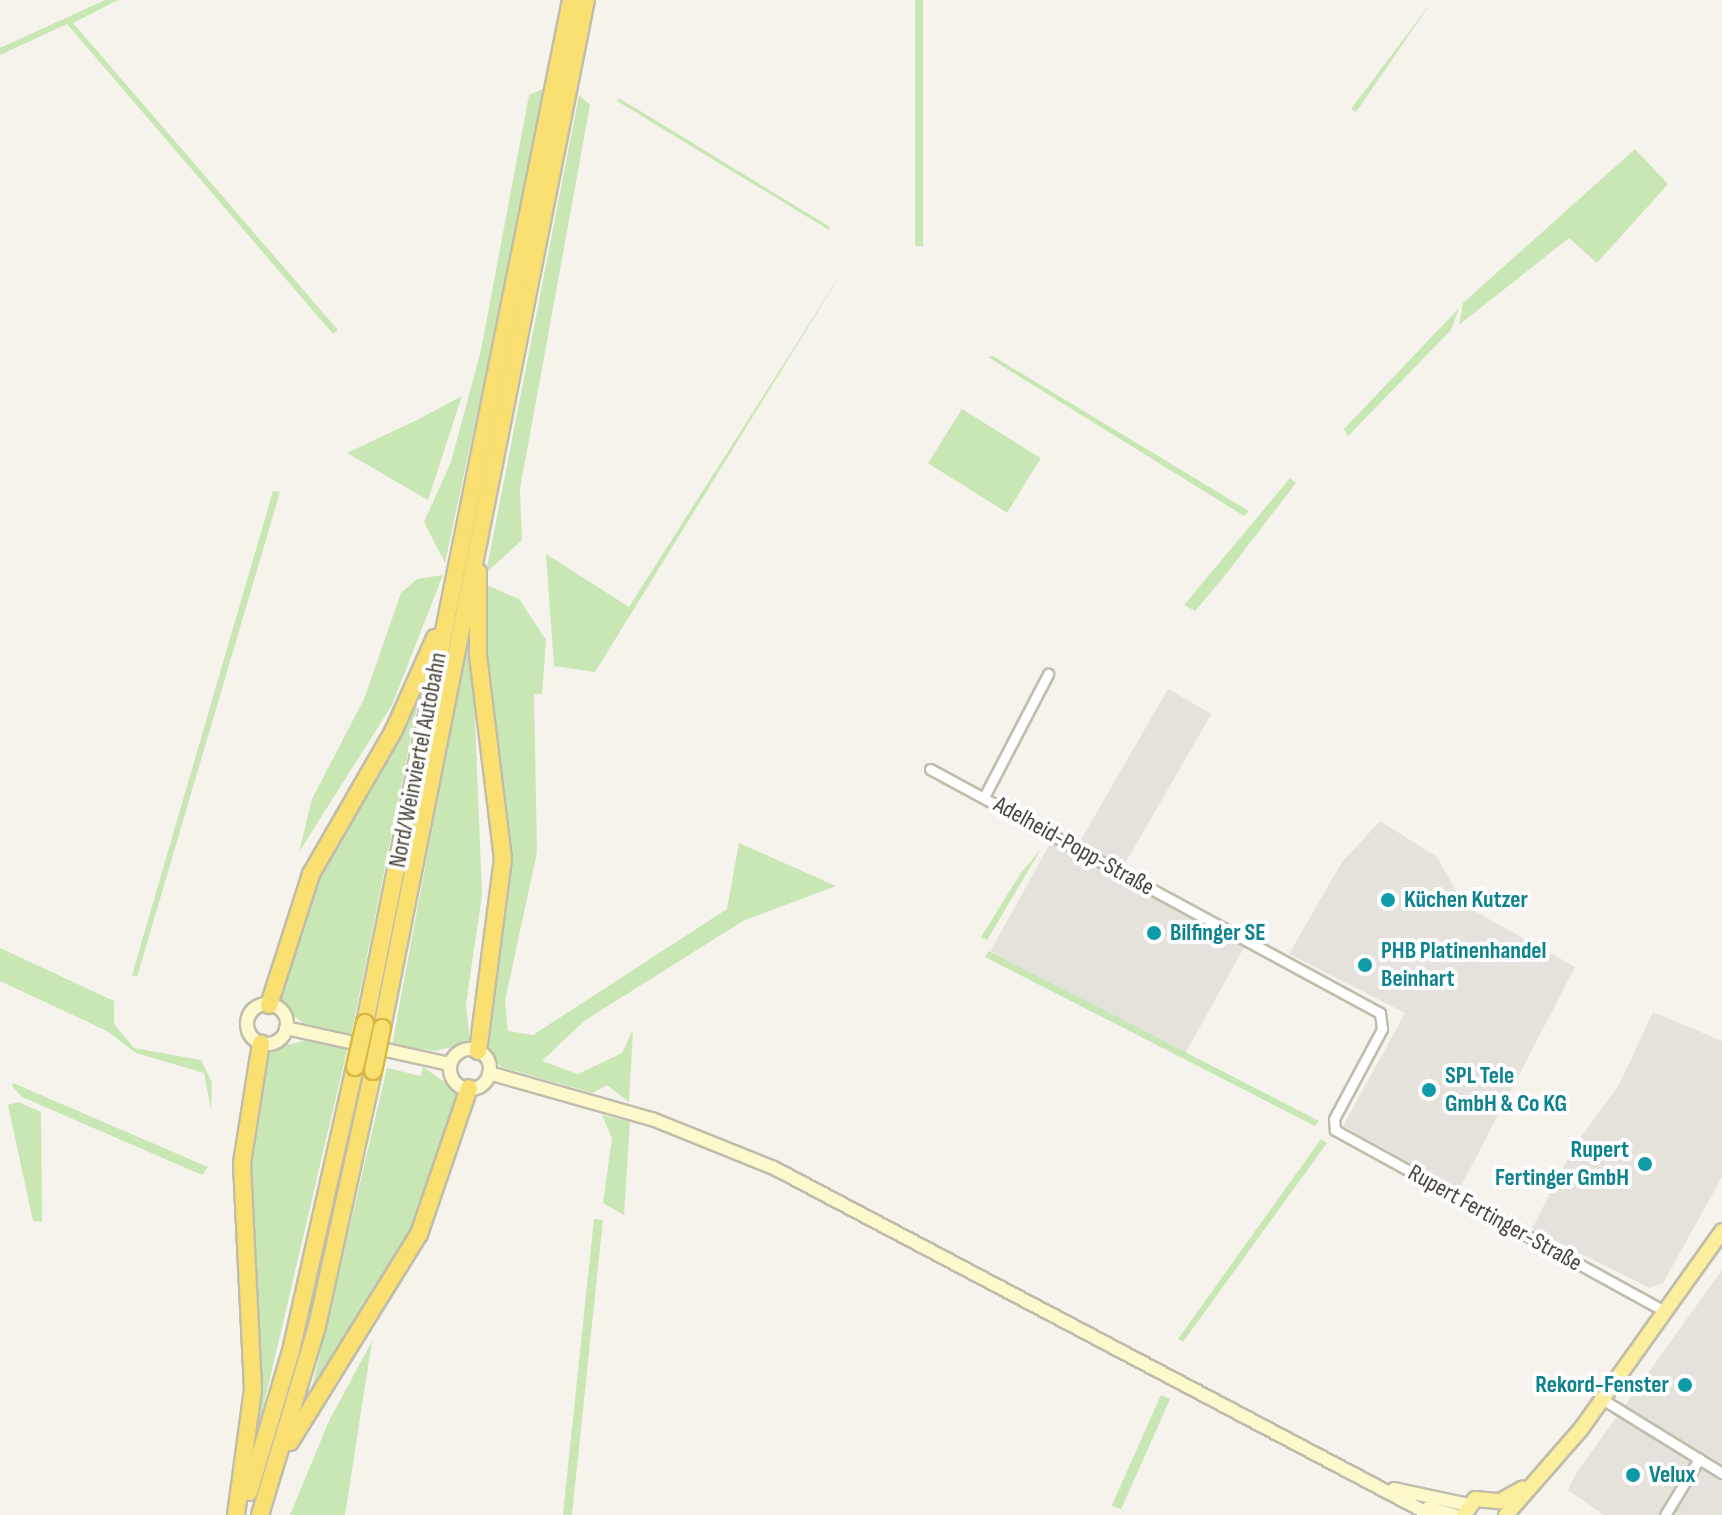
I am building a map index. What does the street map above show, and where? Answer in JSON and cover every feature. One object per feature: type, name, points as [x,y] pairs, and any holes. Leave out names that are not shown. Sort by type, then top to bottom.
[{"type":"highway","name":"Nord/Weinviertel Autobahn","points":[[238,1515],[291,1351],[365,1023],[571,0]]},
{"type":"highway","name":"Nord/Weinviertel Autobahn","points":[[260,1515],[279,1461],[328,1282],[382,1028],[586,0]]},
{"type":"highway","points":[[478,1051],[503,859],[478,654],[480,524]]},
{"type":"highway","points":[[269,1005],[311,874],[394,730],[446,611]]},
{"type":"highway","points":[[238,1515],[253,1389],[242,1163],[261,1043]]},
{"type":"highway","points":[[279,1461],[419,1234],[469,1088]]},
{"type":"main road","points":[[269,1005],[282,1011],[286,1028],[278,1041],[261,1043],[248,1020],[269,1005]]},
{"type":"main road","points":[[286,1028],[450,1064]]},
{"type":"main road","points":[[450,1064],[461,1051],[478,1051],[489,1073],[652,1119],[774,1168],[1431,1515]]},
{"type":"main road","points":[[450,1064],[454,1081],[469,1088],[489,1073]]},
{"type":"main road","points":[[1344,1469],[1466,1510],[1501,1511],[1540,1477],[1581,1429],[1722,1231]]},
{"type":"main road","points":[[1414,1505],[1455,1515]]},
{"type":"street","points":[[984,797],[1048,674]]},
{"type":"street","name":"Adelheid-Popp-Straße","points":[[930,769],[1383,1018],[1334,1119]]},
{"type":"street","name":"Rupert Fertinger-Straße","points":[[1334,1119],[1339,1134],[1664,1311]]},
{"type":"street","points":[[1602,1399],[1722,1473]]},
{"type":"street","points":[[1665,1515],[1699,1459]]},
{"type":"shaded area","points":[[1168,689],[1211,714],[1122,868],[1079,843]]},
{"type":"shaded area","points":[[1380,821],[1437,857],[1464,905],[1575,967],[1459,1190],[1343,1126],[1405,1013],[1289,954],[1342,862]]},
{"type":"shaded area","points":[[1052,840],[1244,947],[1183,1058],[990,951]]},
{"type":"shaded area","points":[[1653,1012],[1722,1041],[1722,1177],[1663,1283],[1650,1288],[1532,1229],[1573,1148],[1619,1085]]},
{"type":"shaded area","points":[[1722,1270],[1722,1515],[1604,1515],[1568,1490],[1575,1475]]},
{"type":"green space","points":[[105,0],[118,0],[73,23],[338,330],[333,334],[67,24],[0,55],[0,48]]},
{"type":"green space","points":[[915,0],[923,0],[923,246],[915,246]]},
{"type":"green space","points":[[1433,0],[1356,112],[1351,109]]},
{"type":"green space","points":[[545,88],[445,563],[424,522],[451,462],[481,350],[529,95]]},
{"type":"green space","points":[[579,95],[590,105],[520,489],[522,540],[486,573]]},
{"type":"green space","points":[[619,98],[830,227],[829,230],[617,101]]},
{"type":"green space","points":[[1635,149],[1668,184],[1597,263],[1569,238],[1459,325],[1463,303]]},
{"type":"green space","points":[[849,261],[595,672],[554,666],[546,554],[629,607]]},
{"type":"green space","points":[[1459,308],[1451,330],[1348,436],[1344,429]]},
{"type":"green space","points":[[993,356],[1249,511],[1244,516],[988,357]]},
{"type":"green space","points":[[462,396],[428,500],[347,453],[419,419]]},
{"type":"green space","points":[[962,409],[1041,458],[1007,513],[928,463]]},
{"type":"green space","points":[[1290,478],[1296,483],[1223,578],[1195,611],[1184,605]]},
{"type":"green space","points":[[273,491],[280,492],[137,977],[132,975]]},
{"type":"green space","points":[[443,575],[392,705],[299,852],[312,799],[364,699],[401,593],[417,579]]},
{"type":"green space","points":[[484,584],[519,599],[546,640],[542,694],[534,694],[537,852],[505,1001],[508,1031],[533,1035],[727,909],[739,843],[836,886],[743,921],[584,1021],[542,1061],[578,1074],[622,1053],[633,1030],[629,1102],[607,1085],[593,1093],[501,1067],[484,1047],[508,859],[487,686]]},
{"type":"green space","points":[[471,620],[482,895],[466,1004],[470,1043],[435,1051],[392,1045]]},
{"type":"green space","points":[[420,693],[351,1036],[305,1025],[277,1002],[313,885]]},
{"type":"green space","points":[[1041,849],[987,940],[981,937],[1021,873]]},
{"type":"green space","points":[[0,948],[114,1001],[114,1024],[134,1048],[201,1060],[212,1082],[211,1109],[204,1073],[136,1053],[107,1031],[0,981]]},
{"type":"green space","points":[[989,951],[1319,1121],[1315,1126],[985,957]]},
{"type":"green space","points":[[307,1040],[347,1050],[259,1425],[251,1141],[268,1050]]},
{"type":"green space","points":[[423,1067],[459,1092],[413,1231],[311,1392],[387,1068],[421,1076]]},
{"type":"green space","points":[[13,1083],[208,1167],[202,1175],[22,1097],[12,1086]]},
{"type":"green space","points":[[18,1102],[41,1112],[42,1222],[33,1221],[8,1105]]},
{"type":"green space","points":[[602,1115],[630,1122],[624,1215],[603,1203],[612,1138]]},
{"type":"green space","points":[[1321,1139],[1327,1143],[1183,1342],[1178,1339]]},
{"type":"green space","points":[[594,1219],[603,1220],[572,1515],[563,1515]]},
{"type":"green space","points":[[372,1341],[345,1515],[290,1515],[329,1421]]},
{"type":"green space","points":[[1161,1395],[1170,1399],[1121,1510],[1112,1506]]},
{"type":"place","name":"Küchen Kutzer","points":[[1388,900]]},
{"type":"place","name":"Bilfinger SE","points":[[1154,933]]},
{"type":"place","name":"PHB Platinenhandel Beinhart","points":[[1365,965]]},
{"type":"place","name":"SPL Tele GmbH & Co KG","points":[[1429,1090]]},
{"type":"place","name":"Rupert Fertinger GmbH","points":[[1645,1164]]},
{"type":"place","name":"Rekord-Fenster","points":[[1685,1385]]},
{"type":"place","name":"Velux","points":[[1633,1475]]}]
